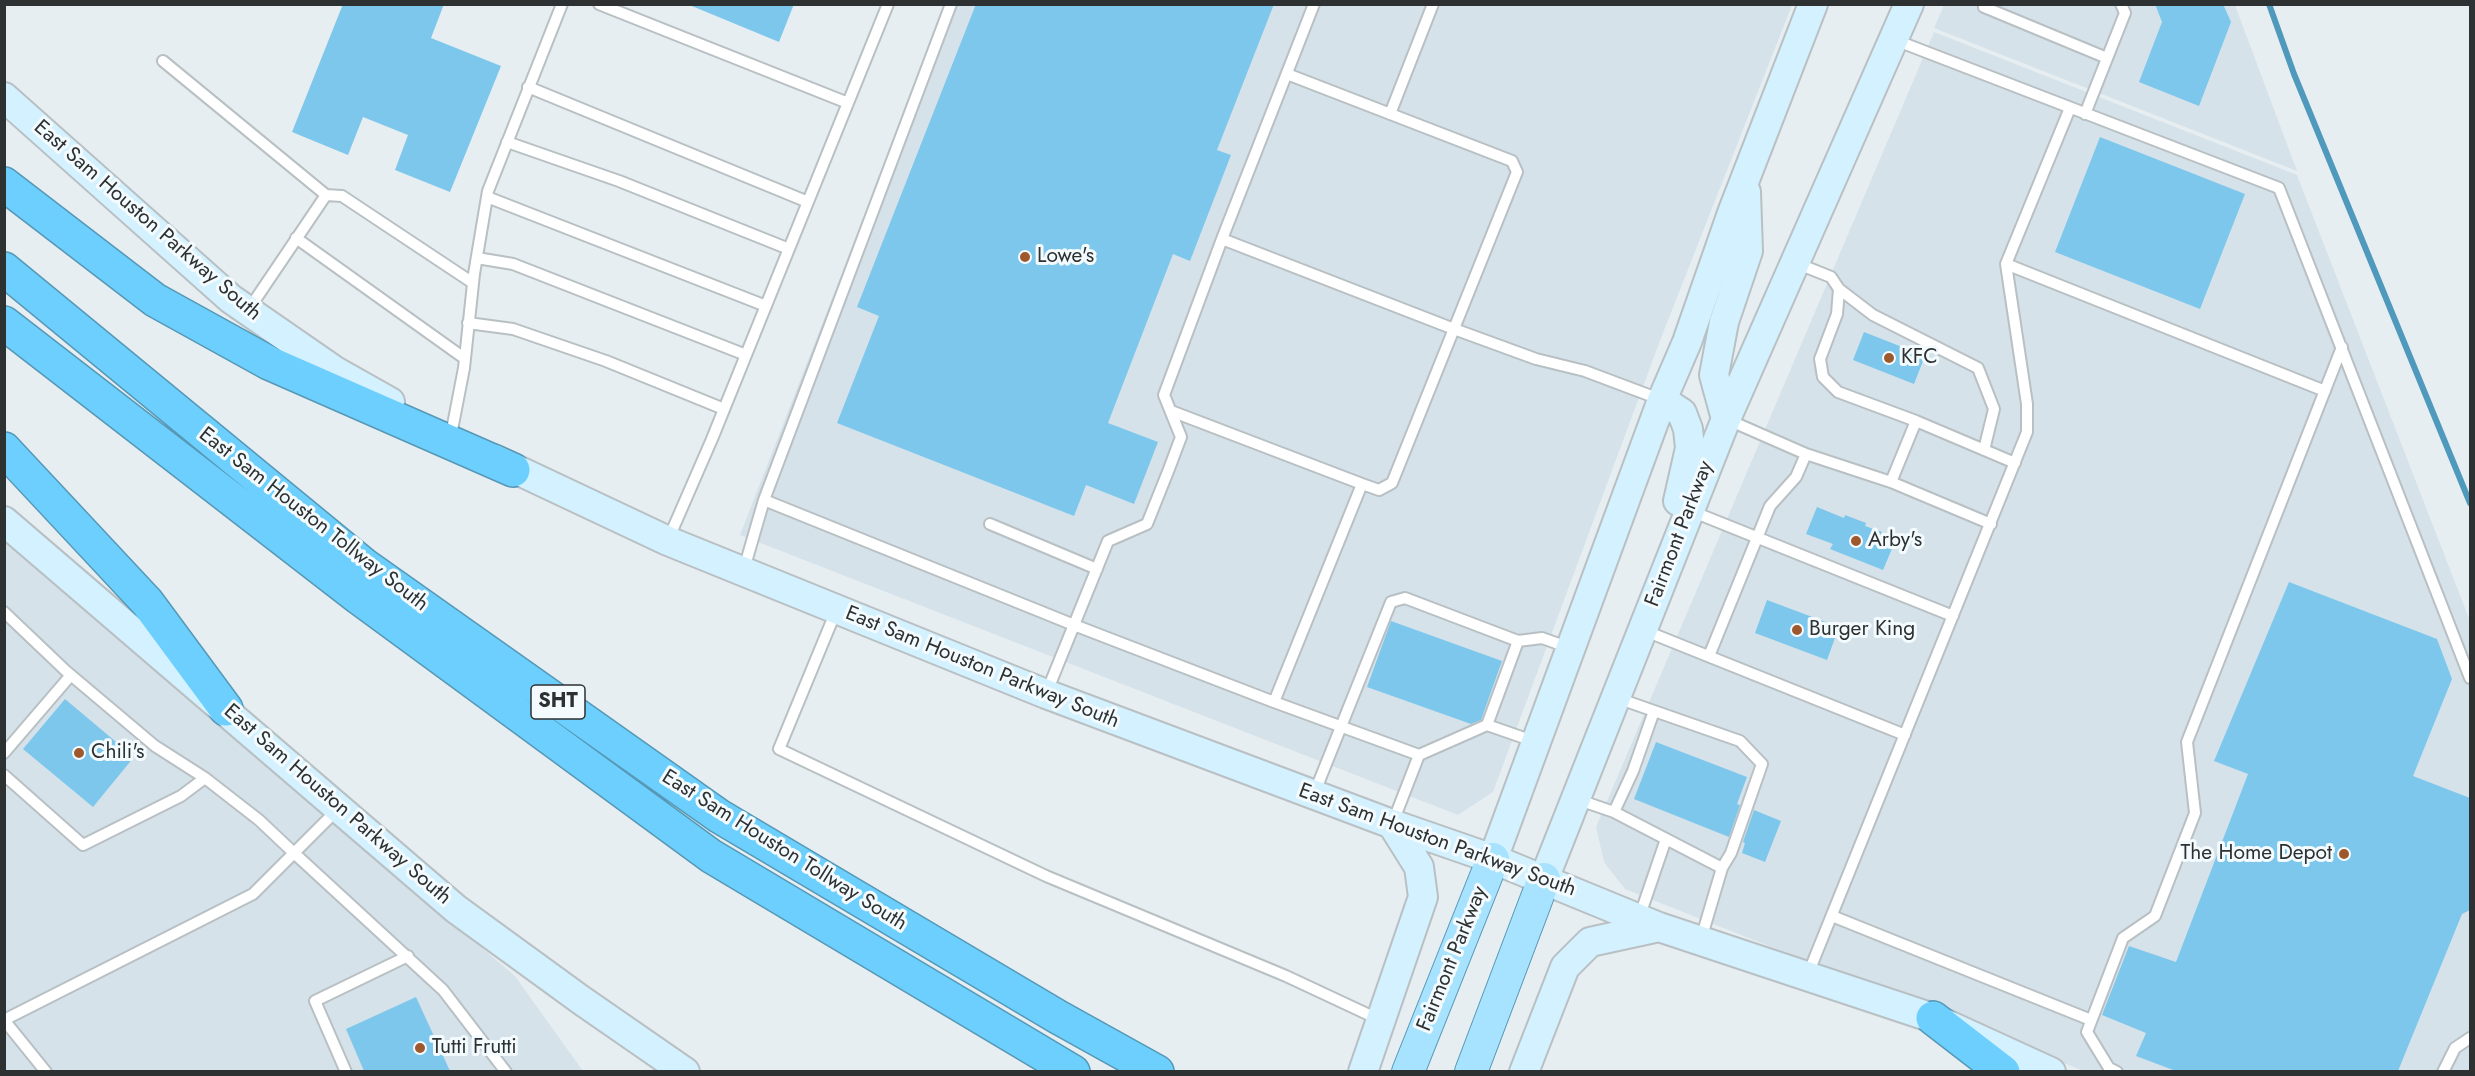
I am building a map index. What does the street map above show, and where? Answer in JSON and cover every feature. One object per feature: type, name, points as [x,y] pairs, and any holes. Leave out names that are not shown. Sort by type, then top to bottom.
[{"type":"highway","points":[[4,184],[166,306],[269,363],[513,470]]},
{"type":"highway","name":"East Sam Houston Tollway South","points":[[4,269],[364,565],[719,816],[1058,1017],[1157,1071]]},
{"type":"highway","name":"East Sam Houston Tollway South","points":[[4,323],[358,597],[711,856],[1073,1071]]},
{"type":"highway","points":[[4,449],[147,602],[226,709]]},
{"type":"highway","points":[[1933,1018],[2003,1071]]},
{"type":"main road","name":"Fairmont Parkway","points":[[1471,1071],[1544,879],[1726,419],[1909,4]]},
{"type":"main road","name":"Fairmont Parkway","points":[[1408,1071],[1493,859],[1662,400],[1687,342],[1810,5]]},
{"type":"main road","name":"East Sam Houston Parkway South","points":[[4,97],[231,299],[335,371],[513,470],[668,541],[1046,694],[1392,824],[1493,859],[1700,942],[1808,975],[1933,1018],[2051,1071]]},
{"type":"main road","points":[[1726,419],[1714,375],[1724,322],[1748,251],[1745,178]]},
{"type":"main road","points":[[1656,597],[1690,448],[1688,429],[1682,413],[1662,400]]},
{"type":"main road","name":"East Sam Houston Parkway South","points":[[4,520],[456,909],[581,1000],[685,1071]]},
{"type":"main road","points":[[1363,1071],[1423,897],[1419,867],[1392,824]]},
{"type":"main road","points":[[1524,1071],[1565,967],[1590,942],[1649,922]]},
{"type":"lane","points":[[451,435],[487,198],[562,4]]},
{"type":"lane","points":[[599,4],[848,103]]},
{"type":"lane","points":[[668,541],[888,4]]},
{"type":"lane","points":[[744,570],[764,500],[951,4]]},
{"type":"lane","points":[[1046,694],[1108,541],[1147,524],[1181,437],[1164,395],[1314,4]]},
{"type":"lane","points":[[1390,114],[1433,4]]},
{"type":"lane","points":[[1985,4],[1984,7],[2107,58]]},
{"type":"lane","points":[[2085,114],[2125,13],[2121,4]]},
{"type":"lane","points":[[1894,40],[2279,188],[2470,678]]},
{"type":"lane","points":[[163,61],[326,195],[342,196],[473,283]]},
{"type":"lane","points":[[1171,411],[1379,490],[1392,483],[1517,172],[1512,161],[1287,74]]},
{"type":"lane","points":[[528,87],[808,202]]},
{"type":"lane","points":[[1808,975],[2028,432],[2006,264],[2070,108]]},
{"type":"lane","points":[[507,142],[619,181],[789,249]]},
{"type":"lane","points":[[248,310],[326,195]]},
{"type":"lane","points":[[487,198],[766,306]]},
{"type":"lane","points":[[296,238],[464,358]]},
{"type":"lane","points":[[1222,239],[1454,329],[1536,359],[1585,371],[1662,400]]},
{"type":"lane","points":[[477,258],[513,264],[746,355]]},
{"type":"lane","points":[[1796,263],[1831,277],[1839,289],[1873,315],[1978,368],[1994,409],[1984,450]]},
{"type":"lane","points":[[2006,264],[2325,391]]},
{"type":"lane","points":[[1839,289],[1837,314],[1820,359],[1823,377],[1838,392],[1916,421],[2015,463]]},
{"type":"lane","points":[[468,323],[523,333],[606,361],[724,409]]},
{"type":"lane","points":[[2117,1071],[2109,1068],[2087,1032],[2123,938],[2155,916],[2195,813],[2187,742],[2342,347]]},
{"type":"lane","points":[[1726,419],[1806,454],[1891,482],[1991,524]]},
{"type":"lane","points":[[1891,482],[1916,421]]},
{"type":"lane","points":[[1709,656],[1770,506],[1796,477],[1806,454]]},
{"type":"lane","points":[[1274,702],[1362,484]]},
{"type":"lane","points":[[764,500],[1074,626],[1419,755],[1487,725],[1536,742]]},
{"type":"lane","points":[[1690,510],[1953,616]]},
{"type":"lane","points":[[990,524],[1097,569]]},
{"type":"lane","points":[[1314,795],[1391,603],[1406,598],[1518,640],[1542,638],[1570,649]]},
{"type":"lane","points":[[836,610],[779,749],[1046,876],[1286,976],[1381,1020]]},
{"type":"lane","points":[[4,612],[71,675],[155,746],[205,778],[259,820],[408,956],[443,990],[506,1071]]},
{"type":"lane","points":[[1643,629],[1905,735]]},
{"type":"lane","points":[[1487,725],[1518,640]]},
{"type":"lane","points":[[4,753],[71,675]]},
{"type":"lane","points":[[1616,697],[1740,741],[1762,764],[1731,853],[1722,868],[1700,942]]},
{"type":"lane","points":[[1614,812],[1633,771],[1654,711]]},
{"type":"lane","points":[[1392,824],[1419,755]]},
{"type":"lane","points":[[4,775],[83,845],[181,796],[205,778]]},
{"type":"lane","points":[[1576,799],[1614,812],[1722,868]]},
{"type":"lane","points":[[46,1071],[4,1020],[252,894],[340,808]]},
{"type":"lane","points":[[1649,922],[1666,839]]},
{"type":"lane","points":[[1832,916],[2091,1020]]},
{"type":"lane","points":[[346,1071],[315,1001],[408,956]]},
{"type":"lane","points":[[2443,1071],[2455,1047],[2470,1038]]},
{"type":"shaded area","points":[[946,5],[1792,5],[1661,338],[1493,792],[1458,815],[740,535]]},
{"type":"shaded area","points":[[1944,5],[2235,5],[2297,171],[1934,28]]},
{"type":"shaded area","points":[[1934,32],[2297,175],[2470,621],[2470,1071],[2084,1071],[1625,889],[1604,862],[1596,827]]},
{"type":"shaded area","points":[[4,541],[515,976],[583,1071],[5,1071]]},
{"type":"building","points":[[343,4],[444,4],[431,38],[501,66],[450,192],[395,170],[408,135],[363,117],[348,155],[292,132]]},
{"type":"building","points":[[687,4],[794,4],[779,42]]},
{"type":"building","name":"Lowe's","points":[[976,4],[1274,4],[1217,150],[1231,155],[1190,261],[1173,254],[1108,423],[1158,442],[1134,504],[1086,485],[1074,516],[837,423],[879,316],[857,307]]},
{"type":"building","points":[[2155,4],[2223,4],[2231,22],[2199,106],[2139,82],[2162,22]]},
{"type":"building","points":[[2100,137],[2245,194],[2200,309],[2055,252]]},
{"type":"building","name":"KFC","points":[[1864,332],[1925,356],[1914,384],[1853,360]]},
{"type":"building","name":"Arby's","points":[[1817,507],[1844,518],[1845,515],[1866,523],[1865,526],[1882,532],[1879,538],[1894,544],[1883,570],[1830,549],[1833,544],[1806,534]]},
{"type":"building","name":"The Home Depot","points":[[2289,582],[2437,639],[2452,679],[2413,776],[2470,798],[2470,910],[2462,914],[2398,1071],[2176,1071],[2136,1056],[2146,1033],[2102,1015],[2129,946],[2176,962],[2248,774],[2214,761]]},
{"type":"building","name":"Burger King","points":[[1767,600],[1839,627],[1827,660],[1755,633]]},
{"type":"building","points":[[1391,621],[1502,661],[1481,720],[1471,724],[1367,687]]},
{"type":"building","name":"Chili's","points":[[65,699],[134,757],[93,807],[23,749]]},
{"type":"building","points":[[1656,742],[1747,777],[1737,804],[1740,805],[1729,837],[1634,799]]},
{"type":"building","points":[[1754,810],[1781,821],[1765,862],[1742,853],[1745,843],[1743,842]]},
{"type":"building","points":[[416,997],[450,1071],[364,1071],[346,1029]]},
{"type":"waterway","points":[[2269,4],[2294,74],[2470,503]]},
{"type":"place","name":"Lowe's","points":[[1025,257]]},
{"type":"place","name":"KFC","points":[[1889,358]]},
{"type":"place","name":"Arby's","points":[[1856,541]]},
{"type":"place","name":"Burger King","points":[[1797,630]]},
{"type":"place","name":"Chili's","points":[[79,753]]},
{"type":"place","name":"The Home Depot","points":[[2344,854]]},
{"type":"place","name":"Tutti Frutti","points":[[420,1048]]}]
